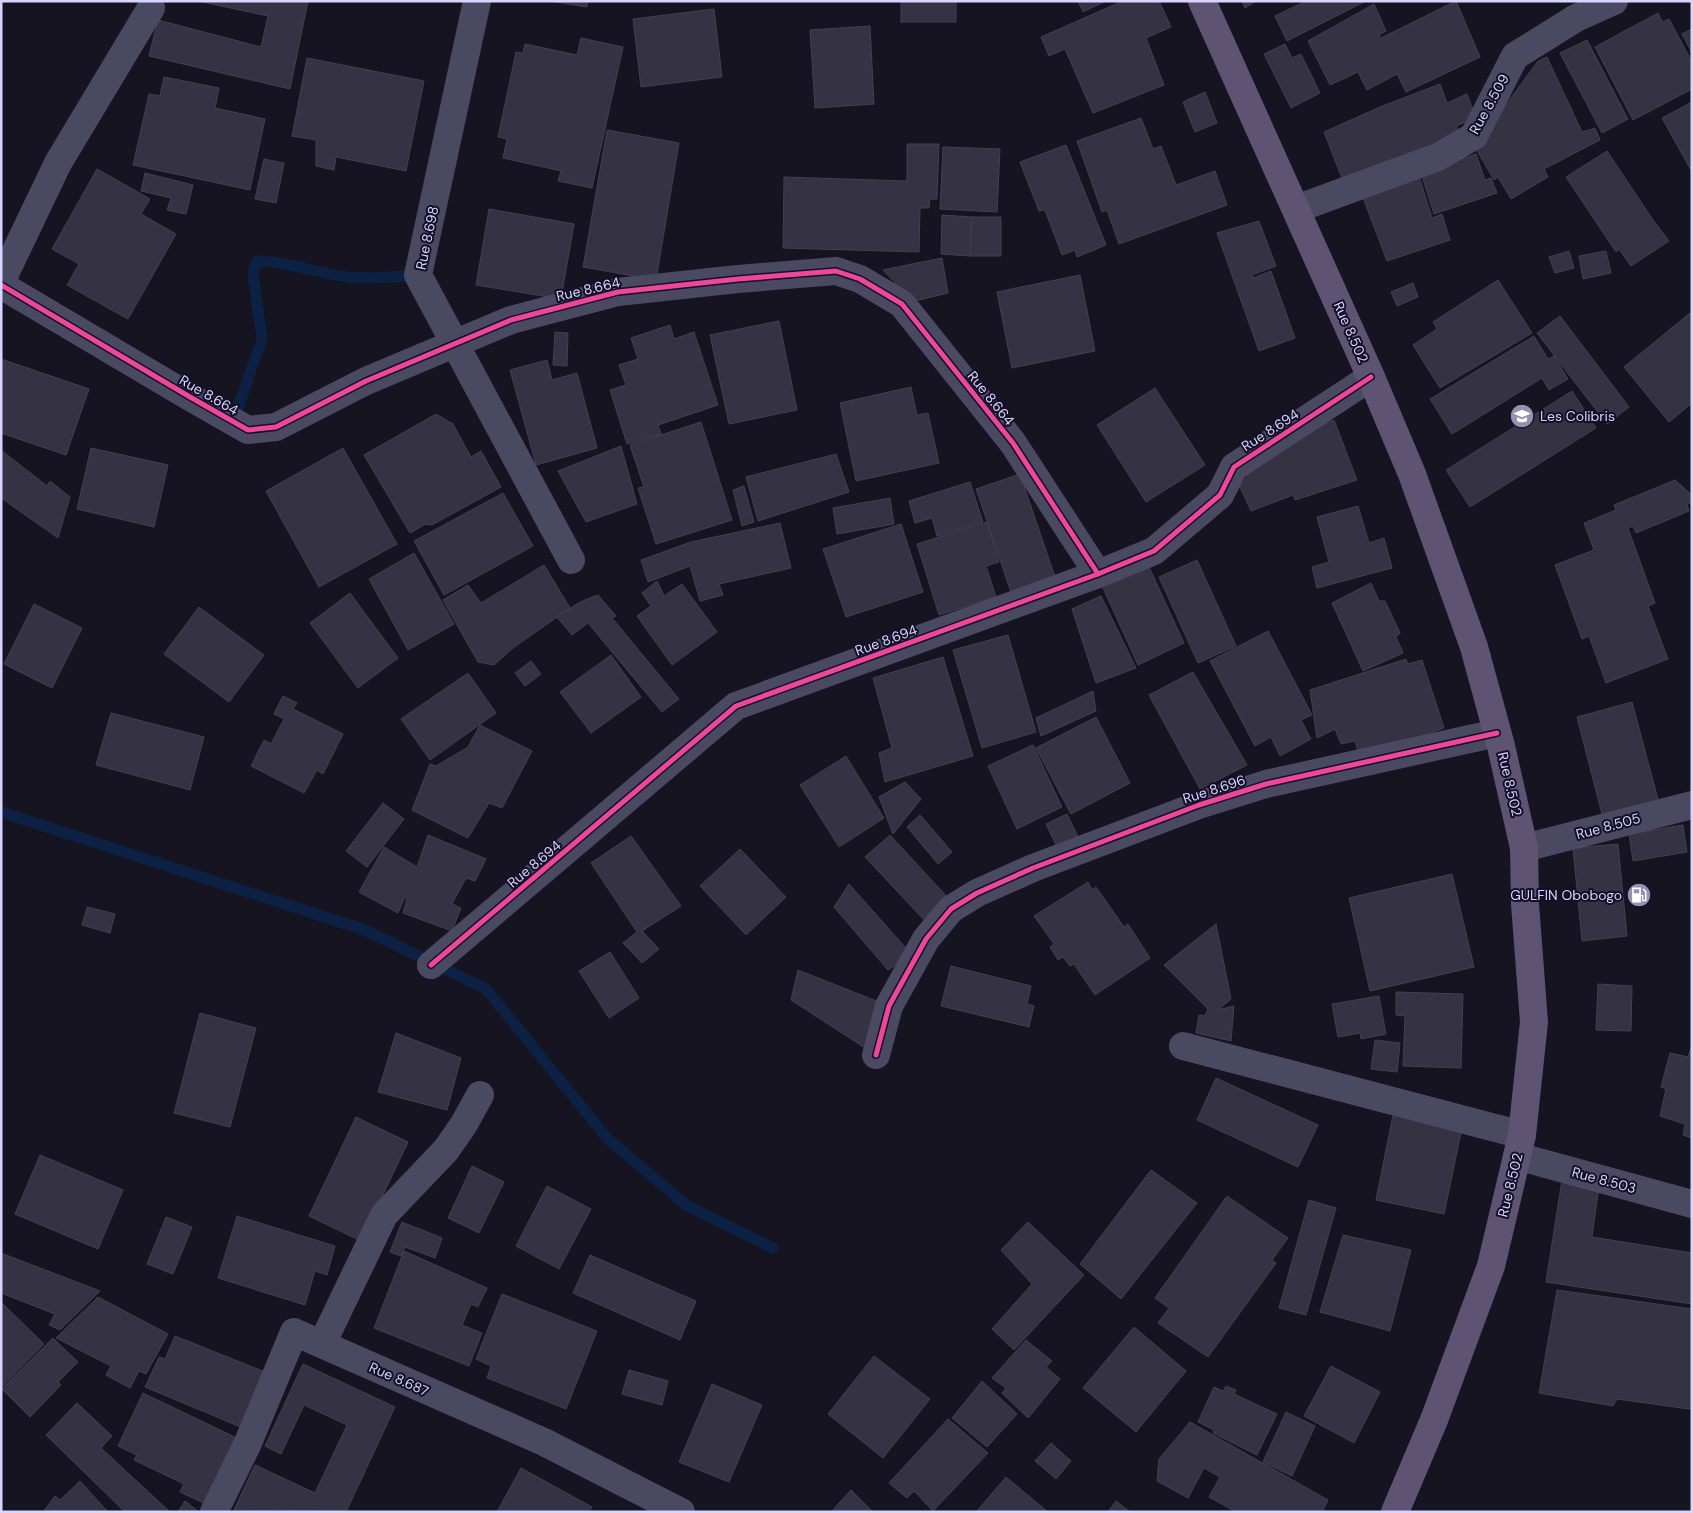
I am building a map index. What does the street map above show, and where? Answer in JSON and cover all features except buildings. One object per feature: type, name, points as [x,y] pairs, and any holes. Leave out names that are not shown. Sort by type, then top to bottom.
[{"type":"main road","name":"Rue 8.502","points":[[1202,1],[1296,209],[1412,474],[1474,647],[1497,733],[1524,848],[1525,904],[1534,1022],[1520,1146],[1491,1266],[1434,1420],[1395,1512]]},
{"type":"street","name":"Rue 8.698","points":[[476,1],[418,275],[456,342],[571,560]]},
{"type":"street","name":"Rue 8.509","points":[[1296,209],[1438,157],[1474,136],[1516,56],[1576,18],[1614,1]]},
{"type":"street","points":[[1,284],[58,163],[151,8]]},
{"type":"street","name":"Rue 8.664","points":[[1,284],[248,430],[276,427],[366,381],[511,320],[618,292],[836,271],[860,279],[902,304],[1013,443],[1098,574]]},
{"type":"street","name":"Rue 8.694","points":[[431,965],[736,706],[1098,574],[1154,550],[1220,495],[1234,467],[1371,378]]},
{"type":"street","name":"Rue 8.696","points":[[876,1055],[890,1006],[926,939],[951,908],[977,893],[1033,868],[1199,805],[1266,784],[1497,733]]},
{"type":"street","name":"Rue 8.505","points":[[1524,848],[1692,805]]},
{"type":"street","name":"Rue 8.503","points":[[1183,1046],[1520,1146],[1692,1204]]},
{"type":"street","points":[[322,1344],[384,1215],[446,1150],[464,1124],[480,1095]]},
{"type":"street","name":"Rue 8.687","points":[[214,1512],[247,1445],[294,1332],[544,1442],[681,1512]]},
{"type":"waterway","points":[[231,421],[236,413],[262,339],[253,273],[257,261],[280,263],[349,277],[375,278],[418,275]]},
{"type":"waterway","points":[[1,812],[365,930],[486,989],[607,1138],[686,1205],[773,1248]]},
{"type":"cycle path","points":[[1,285],[248,430],[276,427],[366,381],[511,320],[618,292],[836,271],[860,279],[902,304],[1013,443],[1098,574]]},
{"type":"cycle path","points":[[431,965],[736,706],[1098,574],[1154,551],[1220,495],[1234,467],[1371,377]]},
{"type":"cycle path","points":[[876,1055],[889,1006],[926,939],[951,909],[977,893],[1033,868],[1199,805],[1266,784],[1497,733]]},
{"type":"place","name":"Les Colibris","points":[[1522,416]]},
{"type":"place","name":"GULFIN Obobogo","points":[[1639,895]]}]
